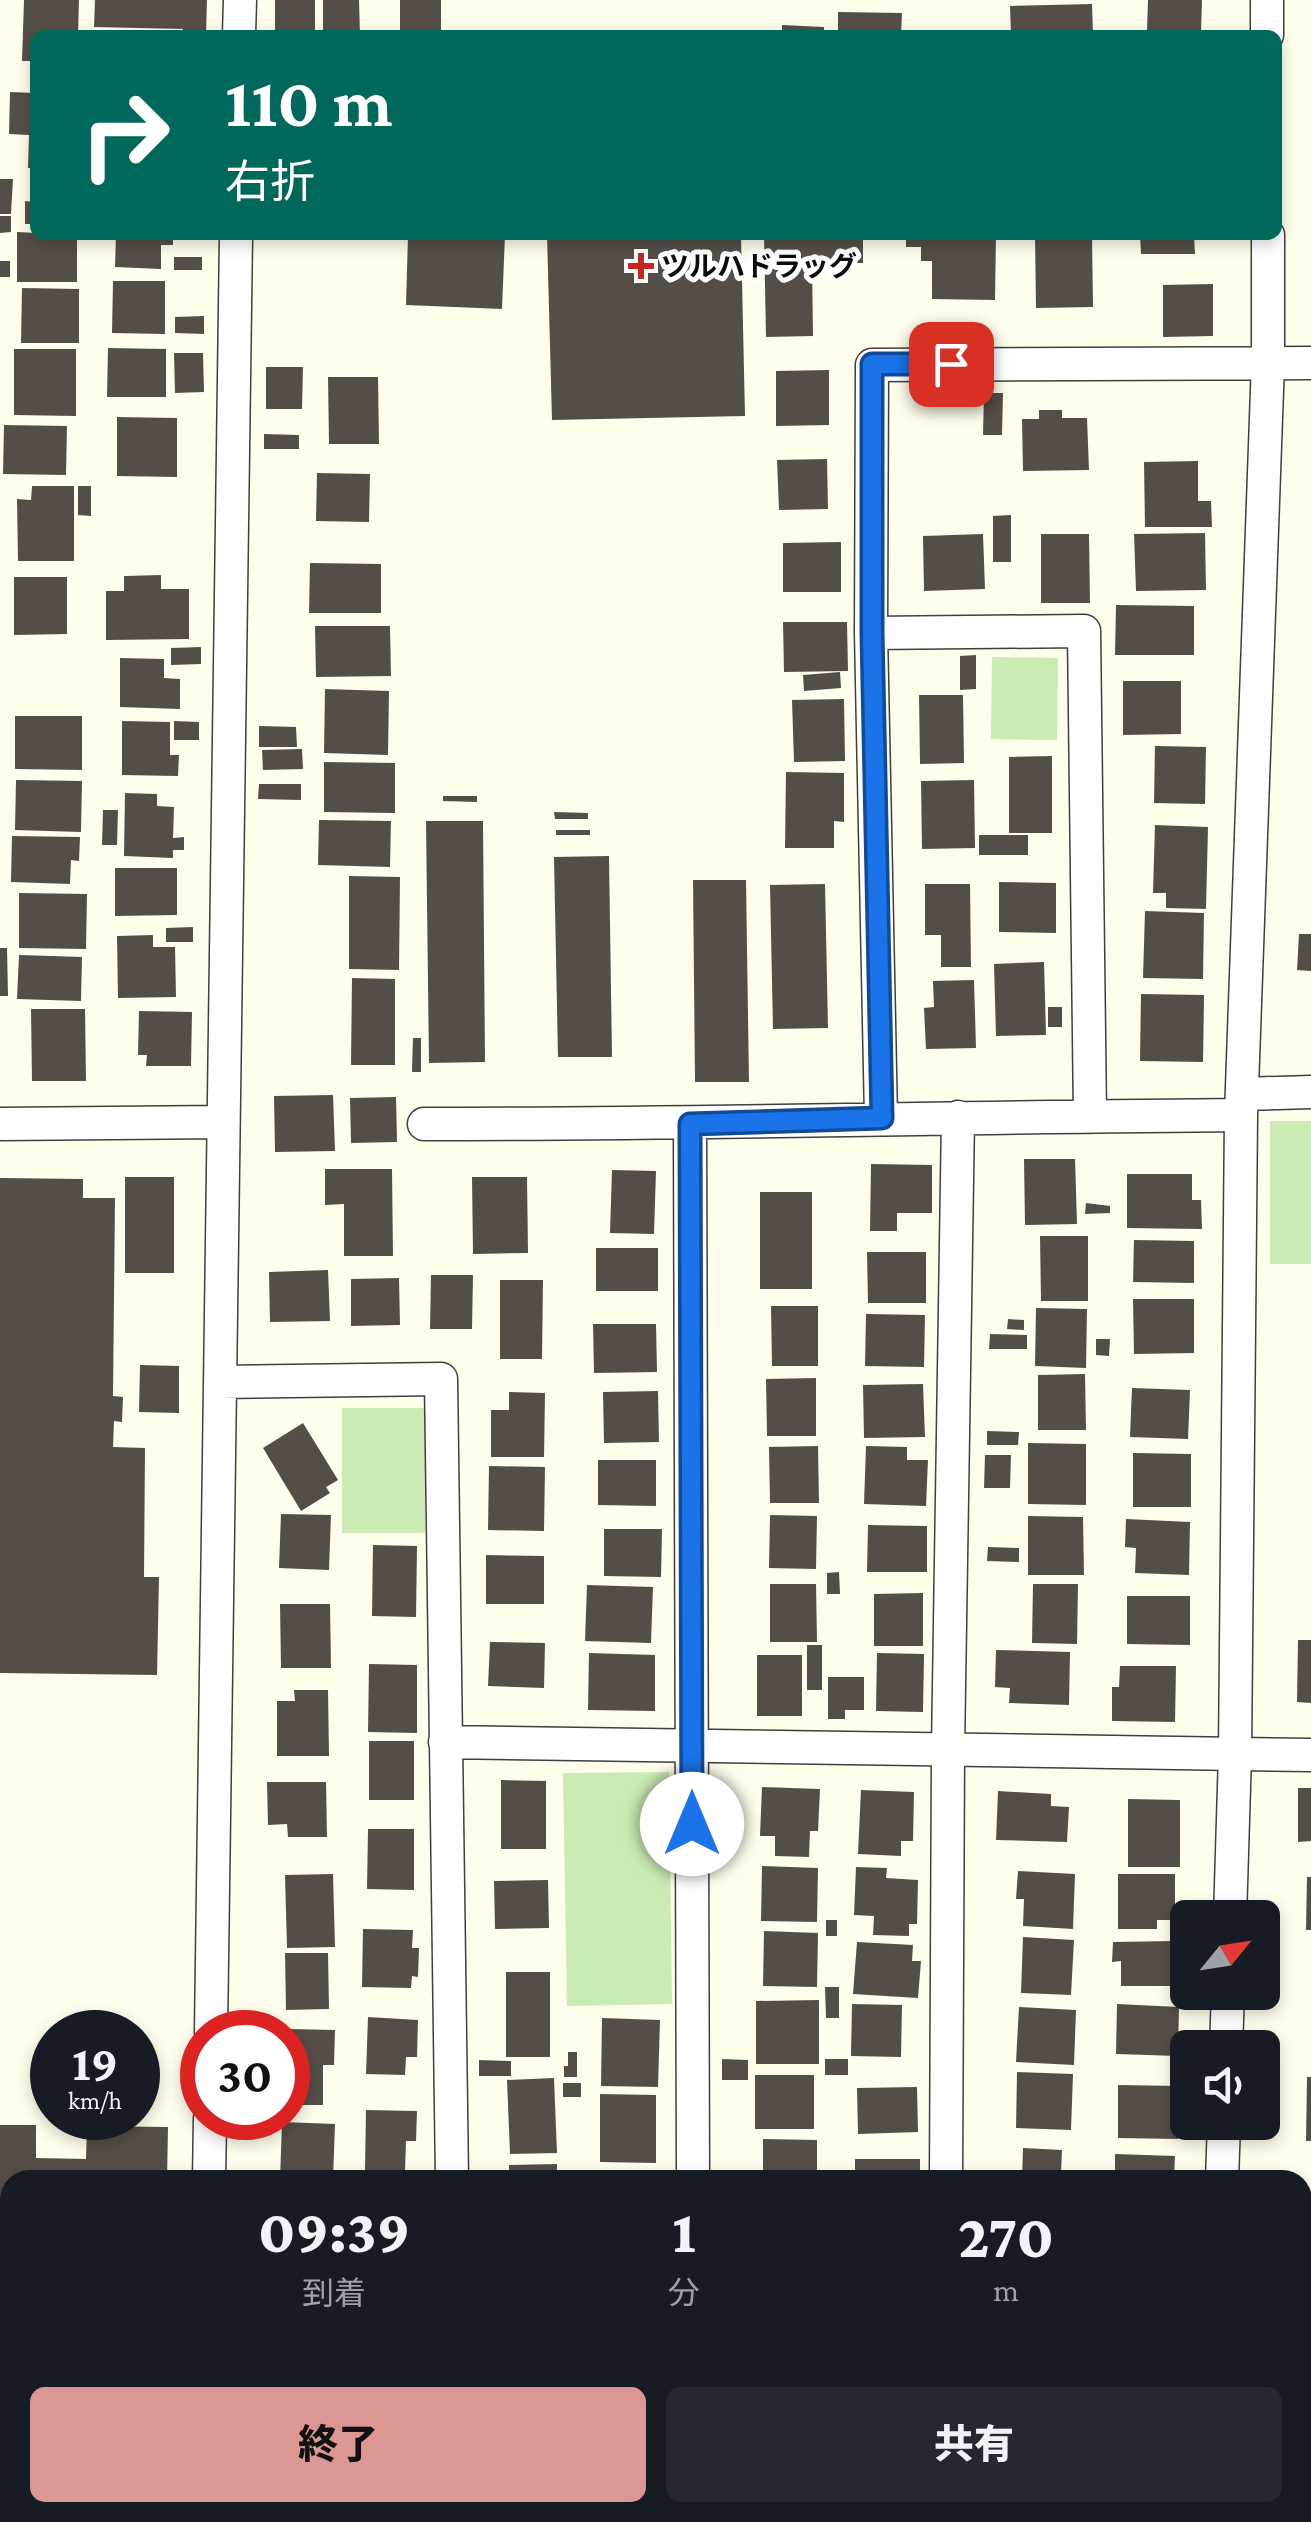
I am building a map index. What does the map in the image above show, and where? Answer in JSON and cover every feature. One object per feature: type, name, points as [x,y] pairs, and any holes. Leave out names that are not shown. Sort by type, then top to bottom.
[{"type":"street","points":[[239,30],[240,0]]},
{"type":"street","points":[[1267,0],[1267,30]]},
{"type":"street","points":[[211,2010],[236,240]]},
{"type":"street","points":[[1231,1900],[1242,1104],[1268,362],[1268,240]]},
{"type":"street","points":[[882,1118],[872,633],[872,364],[1311,363]]},
{"type":"street","points":[[872,633],[1084,631],[1090,1116]]},
{"type":"street","points":[[424,1124],[690,1124],[1090,1116],[1242,1104],[1311,1092]]},
{"type":"street","points":[[946,2170],[958,1118]]},
{"type":"street","points":[[0,1124],[223,1122]]},
{"type":"street","points":[[690,1124],[693,2170]]},
{"type":"street","points":[[220,1382],[441,1378],[452,2170]]},
{"type":"street","points":[[445,1742],[1311,1755]]},
{"type":"street","points":[[209,2170],[210,2140]]},
{"type":"street","points":[[1222,2170],[1223,2140]]},
{"type":"green space","points":[[992,657],[1058,658],[1057,740],[991,739]]},
{"type":"green space","points":[[1270,1121],[1311,1121],[1311,1264],[1270,1264]]},
{"type":"green space","points":[[342,1408],[425,1408],[425,1533],[342,1533]]},
{"type":"green space","points":[[669,1772],[672,2004],[567,2006],[563,1773]]},
{"type":"building","points":[[24,0],[79,0],[78,30],[30,30],[30,61],[22,61]]},
{"type":"building","points":[[95,0],[207,0],[206,30],[94,27]]},
{"type":"building","points":[[275,0],[315,0],[315,30],[275,30]]},
{"type":"building","points":[[323,0],[359,0],[360,30],[323,30]]},
{"type":"building","points":[[400,0],[441,0],[441,30],[400,30]]},
{"type":"building","points":[[1148,0],[1202,0],[1201,30],[1147,30]]},
{"type":"building","points":[[1092,4],[1093,30],[1011,30],[1010,6]]},
{"type":"building","points":[[838,12],[902,13],[901,30],[838,30]]},
{"type":"building","points":[[782,25],[824,27],[824,30],[782,30]]},
{"type":"building","points":[[10,92],[30,93],[30,168],[29,135],[9,134]]},
{"type":"building","points":[[0,179],[13,179],[11,214],[0,214]]},
{"type":"building","points":[[25,201],[30,202],[30,224],[25,224]]},
{"type":"building","points":[[0,216],[11,216],[11,232],[0,233]]},
{"type":"building","points":[[17,232],[30,233],[30,240],[77,240],[77,282],[17,282]]},
{"type":"building","points":[[116,240],[173,240],[173,245],[161,245],[161,269],[115,267]]},
{"type":"building","points":[[408,240],[505,240],[502,309],[406,305]]},
{"type":"building","points":[[547,240],[741,240],[745,416],[552,420]]},
{"type":"building","points":[[764,240],[863,240],[863,263],[812,263],[813,336],[766,337]]},
{"type":"building","points":[[906,240],[996,240],[995,300],[932,299],[932,261],[921,261],[921,247],[906,247]]},
{"type":"building","points":[[1035,240],[1092,240],[1093,307],[1036,308]]},
{"type":"building","points":[[1140,240],[1194,240],[1195,254],[1141,254]]},
{"type":"building","points":[[174,257],[202,257],[202,270],[174,270]]},
{"type":"building","points":[[0,261],[10,261],[10,277],[0,277]]},
{"type":"building","points":[[113,281],[165,281],[165,334],[112,333]]},
{"type":"building","points":[[1213,284],[1213,336],[1163,337],[1163,285]]},
{"type":"building","points":[[22,288],[79,289],[79,343],[21,343]]},
{"type":"building","points":[[204,316],[204,334],[175,333],[175,317]]},
{"type":"building","points":[[108,348],[166,349],[166,397],[107,397]]},
{"type":"building","points":[[14,349],[76,349],[76,416],[14,415]]},
{"type":"building","points":[[174,353],[203,353],[204,392],[175,393]]},
{"type":"building","points":[[266,367],[303,367],[302,409],[266,409]]},
{"type":"building","points":[[829,370],[829,425],[776,426],[776,371]]},
{"type":"building","points":[[328,377],[378,377],[379,444],[329,444]]},
{"type":"building","points":[[984,393],[1003,393],[1002,435],[983,435]]},
{"type":"building","points":[[1039,410],[1062,410],[1062,418],[1087,418],[1089,470],[1023,471],[1022,419],[1039,419]]},
{"type":"building","points":[[117,417],[177,418],[177,477],[117,476]]},
{"type":"building","points":[[4,425],[67,426],[66,475],[3,474]]},
{"type":"building","points":[[264,434],[299,435],[299,449],[264,449]]},
{"type":"building","points":[[827,459],[828,509],[779,510],[777,460]]},
{"type":"building","points":[[1198,461],[1198,501],[1211,501],[1212,527],[1145,527],[1144,462]]},
{"type":"building","points":[[317,473],[370,474],[369,522],[316,521]]},
{"type":"building","points":[[32,486],[74,486],[74,561],[18,561],[17,499],[31,500]]},
{"type":"building","points":[[78,486],[91,486],[91,516],[78,515]]},
{"type":"building","points":[[1011,515],[1011,562],[993,562],[993,516]]},
{"type":"building","points":[[1205,533],[1206,590],[1136,591],[1134,534]]},
{"type":"building","points":[[983,534],[985,589],[924,591],[923,536]]},
{"type":"building","points":[[1041,534],[1089,534],[1090,603],[1041,603]]},
{"type":"building","points":[[841,542],[841,592],[783,592],[783,543]]},
{"type":"building","points":[[310,563],[381,564],[381,613],[309,613]]},
{"type":"building","points":[[161,575],[161,589],[189,589],[189,639],[106,640],[106,591],[124,591],[124,576]]},
{"type":"building","points":[[14,577],[67,577],[67,634],[14,635]]},
{"type":"building","points":[[1116,605],[1194,606],[1194,655],[1115,655]]},
{"type":"building","points":[[783,622],[847,622],[848,671],[784,672]]},
{"type":"building","points":[[315,626],[390,626],[391,676],[316,677]]},
{"type":"building","points":[[201,647],[201,664],[171,665],[171,648]]},
{"type":"building","points":[[976,655],[976,689],[960,690],[960,656]]},
{"type":"building","points":[[120,658],[164,659],[164,678],[180,679],[180,709],[120,707]]},
{"type":"building","points":[[840,672],[841,688],[804,691],[803,675]]},
{"type":"building","points":[[1123,681],[1181,681],[1181,734],[1123,735]]},
{"type":"building","points":[[325,689],[389,691],[388,755],[324,753]]},
{"type":"building","points":[[919,695],[963,695],[964,763],[920,764]]},
{"type":"building","points":[[844,699],[845,761],[794,762],[792,700]]},
{"type":"building","points":[[15,716],[82,716],[82,770],[15,769]]},
{"type":"building","points":[[122,721],[170,722],[170,755],[179,755],[178,776],[122,775]]},
{"type":"building","points":[[174,721],[199,722],[199,740],[174,740]]},
{"type":"building","points":[[259,726],[296,727],[297,747],[259,747]]},
{"type":"building","points":[[1155,746],[1206,747],[1205,804],[1154,803]]},
{"type":"building","points":[[302,749],[303,769],[263,770],[262,750]]},
{"type":"building","points":[[1052,756],[1052,833],[1009,833],[1009,757]]},
{"type":"building","points":[[324,762],[395,763],[395,813],[324,812]]},
{"type":"building","points":[[786,772],[844,773],[844,822],[834,821],[834,848],[785,848]]},
{"type":"building","points":[[16,780],[82,781],[81,832],[15,830]]},
{"type":"building","points":[[974,780],[975,848],[922,849],[921,781]]},
{"type":"building","points":[[259,784],[301,784],[301,800],[258,799]]},
{"type":"building","points":[[125,793],[157,794],[157,806],[174,807],[173,838],[184,837],[184,850],[173,850],[173,858],[124,856]]},
{"type":"building","points":[[443,796],[477,796],[477,802],[443,801]]},
{"type":"building","points":[[103,810],[118,810],[117,845],[102,845]]},
{"type":"building","points":[[554,812],[588,813],[588,819],[555,819]]},
{"type":"building","points":[[319,820],[391,821],[390,867],[318,865]]},
{"type":"building","points":[[426,821],[483,821],[485,1062],[429,1063]]},
{"type":"building","points":[[1155,825],[1208,827],[1206,909],[1166,908],[1166,893],[1153,893]]},
{"type":"building","points":[[556,830],[590,830],[590,835],[556,835]]},
{"type":"building","points":[[979,835],[1028,835],[1028,855],[979,855]]},
{"type":"building","points":[[12,836],[80,837],[79,861],[71,860],[70,884],[11,882]]},
{"type":"building","points":[[609,856],[612,1057],[558,1057],[554,857]]},
{"type":"building","points":[[115,868],[177,868],[177,915],[115,916]]},
{"type":"building","points":[[349,876],[400,877],[399,970],[349,969]]},
{"type":"building","points":[[693,880],[746,880],[749,1082],[695,1082]]},
{"type":"building","points":[[999,882],[1056,883],[1056,933],[999,932]]},
{"type":"building","points":[[825,884],[828,1028],[773,1029],[770,885]]},
{"type":"building","points":[[925,884],[970,884],[971,967],[941,967],[941,935],[925,935]]},
{"type":"building","points":[[19,893],[87,894],[86,949],[19,948]]},
{"type":"building","points":[[1145,911],[1204,913],[1203,979],[1143,978]]},
{"type":"building","points":[[193,927],[193,942],[166,942],[166,928]]},
{"type":"building","points":[[1299,934],[1311,934],[1311,971],[1297,970]]},
{"type":"building","points":[[153,935],[153,947],[175,947],[176,997],[118,998],[117,936]]},
{"type":"building","points":[[0,948],[7,948],[8,996],[0,996]]},
{"type":"building","points":[[19,955],[82,957],[81,1001],[17,999]]},
{"type":"building","points":[[1044,962],[1046,1035],[996,1036],[994,964]]},
{"type":"building","points":[[352,978],[395,979],[395,1065],[351,1065]]},
{"type":"building","points":[[974,980],[976,1048],[926,1049],[924,1008],[934,1007],[933,981]]},
{"type":"building","points":[[1141,994],[1204,995],[1203,1062],[1140,1061]]},
{"type":"building","points":[[1048,1007],[1062,1007],[1062,1027],[1048,1027]]},
{"type":"building","points":[[31,1009],[85,1009],[86,1081],[32,1081]]},
{"type":"building","points":[[139,1011],[192,1012],[191,1066],[146,1066],[147,1055],[138,1055]]},
{"type":"building","points":[[413,1038],[421,1038],[421,1072],[412,1072]]},
{"type":"building","points":[[333,1095],[335,1151],[275,1152],[274,1096]]},
{"type":"building","points":[[396,1097],[397,1142],[351,1143],[350,1098]]},
{"type":"building","points":[[1024,1159],[1075,1159],[1077,1224],[1025,1225]]},
{"type":"building","points":[[871,1164],[932,1165],[932,1213],[897,1213],[897,1231],[870,1231]]},
{"type":"building","points":[[325,1169],[392,1169],[393,1256],[344,1256],[344,1204],[325,1205]]},
{"type":"building","points":[[612,1170],[656,1171],[654,1234],[610,1233]]},
{"type":"building","points":[[1127,1174],[1192,1174],[1192,1200],[1201,1200],[1202,1229],[1127,1228]]},
{"type":"building","points":[[125,1177],[174,1177],[174,1273],[125,1273]]},
{"type":"building","points":[[472,1177],[527,1177],[528,1253],[473,1254]]},
{"type":"building","points":[[0,1178],[83,1179],[83,1198],[115,1198],[113,1396],[123,1397],[122,1422],[114,1421],[113,1447],[145,1448],[144,1577],[159,1577],[157,1675],[0,1673]]},
{"type":"building","points":[[760,1192],[812,1192],[812,1289],[760,1289]]},
{"type":"building","points":[[1086,1203],[1110,1206],[1110,1213],[1085,1214]]},
{"type":"building","points":[[1040,1236],[1088,1236],[1088,1301],[1041,1301]]},
{"type":"building","points":[[1134,1240],[1194,1241],[1194,1283],[1133,1282]]},
{"type":"building","points":[[596,1248],[658,1248],[658,1291],[596,1291]]},
{"type":"building","points":[[867,1252],[926,1252],[926,1303],[868,1303]]},
{"type":"building","points":[[328,1270],[330,1321],[270,1322],[269,1272]]},
{"type":"building","points":[[431,1275],[473,1275],[472,1329],[430,1329]]},
{"type":"building","points":[[399,1278],[400,1325],[351,1326],[351,1279]]},
{"type":"building","points":[[500,1280],[543,1280],[542,1359],[500,1359]]},
{"type":"building","points":[[1133,1299],[1194,1299],[1194,1353],[1134,1354]]},
{"type":"building","points":[[771,1306],[818,1306],[818,1366],[772,1366]]},
{"type":"building","points":[[1036,1308],[1087,1309],[1086,1368],[1035,1366]]},
{"type":"building","points":[[866,1314],[925,1315],[924,1367],[865,1366]]},
{"type":"building","points":[[1008,1319],[1024,1320],[1024,1330],[1007,1329]]},
{"type":"building","points":[[593,1324],[656,1324],[657,1372],[594,1373]]},
{"type":"building","points":[[990,1334],[1027,1335],[1027,1349],[989,1349]]},
{"type":"building","points":[[1096,1339],[1110,1339],[1109,1356],[1096,1355]]},
{"type":"building","points":[[140,1365],[179,1366],[179,1413],[139,1412]]},
{"type":"building","points":[[1085,1374],[1086,1430],[1038,1430],[1038,1375]]},
{"type":"building","points":[[816,1378],[816,1436],[767,1436],[766,1379]]},
{"type":"building","points":[[923,1384],[925,1437],[864,1438],[863,1385]]},
{"type":"building","points":[[1132,1388],[1190,1390],[1188,1439],[1130,1437]]},
{"type":"building","points":[[658,1391],[659,1442],[604,1443],[603,1392]]},
{"type":"building","points":[[509,1392],[545,1393],[544,1457],[491,1457],[491,1410],[509,1410]]},
{"type":"building","points":[[303,1423],[338,1480],[326,1487],[330,1493],[301,1511],[263,1448]]},
{"type":"building","points":[[987,1431],[1019,1432],[1018,1445],[987,1445]]},
{"type":"building","points":[[1028,1443],[1086,1444],[1086,1505],[1028,1504]]},
{"type":"building","points":[[818,1446],[819,1503],[770,1503],[769,1447]]},
{"type":"building","points":[[866,1446],[907,1447],[907,1460],[928,1460],[926,1506],[864,1504]]},
{"type":"building","points":[[1133,1453],[1191,1454],[1191,1507],[1133,1507]]},
{"type":"building","points":[[985,1455],[1011,1455],[1010,1488],[984,1488]]},
{"type":"building","points":[[598,1460],[656,1460],[656,1506],[598,1505]]},
{"type":"building","points":[[489,1466],[545,1467],[544,1531],[488,1530]]},
{"type":"building","points":[[281,1514],[331,1515],[329,1570],[279,1568]]},
{"type":"building","points":[[770,1515],[817,1516],[816,1569],[769,1568]]},
{"type":"building","points":[[1028,1516],[1083,1517],[1084,1575],[1028,1575]]},
{"type":"building","points":[[1126,1519],[1190,1522],[1189,1575],[1135,1573],[1136,1548],[1125,1547]]},
{"type":"building","points":[[868,1525],[927,1526],[927,1572],[867,1572]]},
{"type":"building","points":[[604,1529],[662,1529],[661,1577],[604,1576]]},
{"type":"building","points":[[373,1545],[417,1546],[416,1617],[372,1616]]},
{"type":"building","points":[[988,1547],[1019,1548],[1019,1562],[987,1561]]},
{"type":"building","points":[[486,1555],[544,1556],[544,1604],[486,1604]]},
{"type":"building","points":[[839,1572],[840,1594],[827,1594],[827,1573]]},
{"type":"building","points":[[770,1584],[816,1584],[817,1642],[770,1642]]},
{"type":"building","points":[[1033,1584],[1078,1584],[1077,1644],[1032,1643]]},
{"type":"building","points":[[587,1585],[653,1587],[651,1643],[585,1641]]},
{"type":"building","points":[[923,1593],[923,1646],[874,1646],[874,1594]]},
{"type":"building","points":[[1127,1596],[1190,1596],[1190,1645],[1127,1644]]},
{"type":"building","points":[[280,1604],[330,1604],[331,1668],[281,1668]]},
{"type":"building","points":[[1298,1640],[1311,1640],[1311,1703],[1297,1702]]},
{"type":"building","points":[[490,1642],[545,1643],[544,1688],[488,1686]]},
{"type":"building","points":[[807,1645],[822,1645],[822,1690],[807,1690]]},
{"type":"building","points":[[996,1650],[1070,1652],[1069,1705],[1009,1703],[1010,1688],[995,1687]]},
{"type":"building","points":[[589,1653],[655,1655],[655,1711],[588,1710]]},
{"type":"building","points":[[877,1653],[924,1654],[923,1712],[876,1711]]},
{"type":"building","points":[[757,1655],[802,1655],[802,1716],[757,1716]]},
{"type":"building","points":[[369,1664],[417,1665],[417,1733],[368,1732]]},
{"type":"building","points":[[1120,1666],[1176,1666],[1175,1722],[1112,1721],[1112,1687],[1119,1687]]},
{"type":"building","points":[[828,1677],[864,1677],[864,1710],[845,1710],[845,1719],[828,1719]]},
{"type":"building","points":[[294,1690],[328,1690],[329,1756],[277,1756],[277,1701],[295,1701]]},
{"type":"building","points":[[369,1741],[414,1741],[414,1800],[369,1800]]},
{"type":"building","points":[[501,1780],[546,1781],[546,1849],[501,1849]]},
{"type":"building","points":[[267,1782],[326,1782],[327,1837],[288,1837],[287,1824],[268,1825]]},
{"type":"building","points":[[762,1787],[820,1789],[818,1831],[810,1831],[809,1857],[775,1856],[775,1836],[760,1836]]},
{"type":"building","points":[[1298,1788],[1311,1788],[1311,1841],[1298,1842]]},
{"type":"building","points":[[861,1790],[914,1792],[913,1841],[901,1841],[901,1856],[858,1854]]},
{"type":"building","points":[[998,1791],[1051,1794],[1051,1806],[1069,1807],[1067,1842],[996,1840]]},
{"type":"building","points":[[1128,1799],[1180,1800],[1180,1867],[1128,1867]]},
{"type":"building","points":[[368,1829],[414,1829],[414,1890],[367,1889]]},
{"type":"building","points":[[762,1866],[818,1868],[817,1922],[761,1921]]},
{"type":"building","points":[[856,1867],[887,1868],[886,1878],[918,1880],[917,1924],[909,1924],[909,1936],[873,1935],[874,1916],[854,1915]]},
{"type":"building","points":[[1018,1871],[1075,1874],[1073,1929],[1023,1926],[1024,1899],[1016,1899]]},
{"type":"building","points":[[333,1874],[335,1947],[287,1948],[285,1875]]},
{"type":"building","points":[[1118,1874],[1175,1874],[1170,1920],[1157,1920],[1157,1929],[1118,1929]]},
{"type":"building","points":[[1307,1877],[1311,1877],[1311,1930],[1306,1930]]},
{"type":"building","points":[[548,1880],[549,1928],[495,1929],[494,1881]]},
{"type":"building","points":[[826,1920],[837,1920],[837,1936],[826,1936]]},
{"type":"building","points":[[363,1929],[413,1930],[412,1948],[419,1948],[418,1977],[412,1976],[411,1988],[362,1987]]},
{"type":"building","points":[[764,1931],[818,1933],[817,1987],[763,1986]]},
{"type":"building","points":[[1023,1937],[1074,1940],[1071,1995],[1021,1993]]},
{"type":"building","points":[[1170,1941],[1170,1986],[1121,1986],[1121,1961],[1112,1962],[1113,1942]]},
{"type":"building","points":[[857,1942],[913,1945],[912,1961],[921,1961],[918,1998],[853,1994]]},
{"type":"building","points":[[285,1953],[328,1953],[329,2009],[286,2010]]},
{"type":"building","points":[[506,1972],[550,1972],[550,2057],[506,2057]]},
{"type":"building","points":[[825,1987],[839,1987],[839,2018],[826,2018]]},
{"type":"building","points":[[819,2000],[819,2064],[756,2064],[756,2001]]},
{"type":"building","points":[[852,2004],[902,2005],[901,2057],[851,2056]]},
{"type":"building","points":[[1117,2004],[1179,2010],[1179,2030],[1170,2030],[1170,2056],[1116,2054]]},
{"type":"building","points":[[1019,2007],[1076,2010],[1074,2065],[1016,2062]]},
{"type":"building","points":[[368,2017],[418,2020],[417,2057],[406,2057],[405,2075],[366,2074]]},
{"type":"building","points":[[602,2018],[660,2020],[658,2087],[601,2086]]},
{"type":"building","points":[[310,2029],[335,2030],[334,2065],[323,2065],[323,2105],[310,2105]]},
{"type":"building","points":[[568,2052],[577,2052],[577,2077],[564,2077]]},
{"type":"building","points":[[722,2059],[748,2060],[748,2080],[722,2080]]},
{"type":"building","points":[[825,2059],[848,2059],[848,2075],[825,2075]]},
{"type":"building","points":[[479,2060],[511,2061],[511,2076],[479,2076]]},
{"type":"building","points":[[1017,2072],[1073,2074],[1071,2130],[1016,2128]]},
{"type":"building","points":[[755,2075],[814,2075],[814,2129],[755,2129]]},
{"type":"building","points":[[1307,2077],[1311,2077],[1311,2141],[1306,2141]]},
{"type":"building","points":[[554,2078],[557,2153],[510,2154],[507,2080]]},
{"type":"building","points":[[563,2083],[581,2083],[581,2097],[563,2097]]},
{"type":"building","points":[[1118,2085],[1170,2086],[1170,2139],[1118,2138]]},
{"type":"building","points":[[917,2087],[918,2132],[858,2134],[857,2088]]},
{"type":"building","points":[[600,2094],[656,2095],[656,2163],[600,2162]]},
{"type":"building","points":[[366,2110],[417,2111],[416,2141],[406,2141],[405,2170],[365,2170]]},
{"type":"building","points":[[310,2123],[335,2124],[333,2170],[280,2170],[281,2140],[310,2140]]},
{"type":"building","points":[[0,2125],[30,2125],[30,2140],[36,2140],[36,2158],[86,2159],[87,2140],[160,2140],[160,2127],[168,2127],[167,2170],[0,2170]]},
{"type":"building","points":[[763,2139],[817,2140],[817,2170],[763,2170]]},
{"type":"building","points":[[1023,2148],[1062,2150],[1061,2170],[1022,2170]]},
{"type":"building","points":[[1115,2154],[1175,2156],[1174,2170],[1115,2170]]},
{"type":"building","points":[[855,2159],[920,2159],[920,2170],[855,2170]]},
{"type":"building","points":[[557,2164],[557,2170],[509,2170],[509,2165]]},
{"type":"place","name":"ツルハドラッグ","points":[[641,266]]},
{"type":"route","points":[[692,1824],[690,1124],[882,1118],[872,633],[872,364],[951,364]]}]
